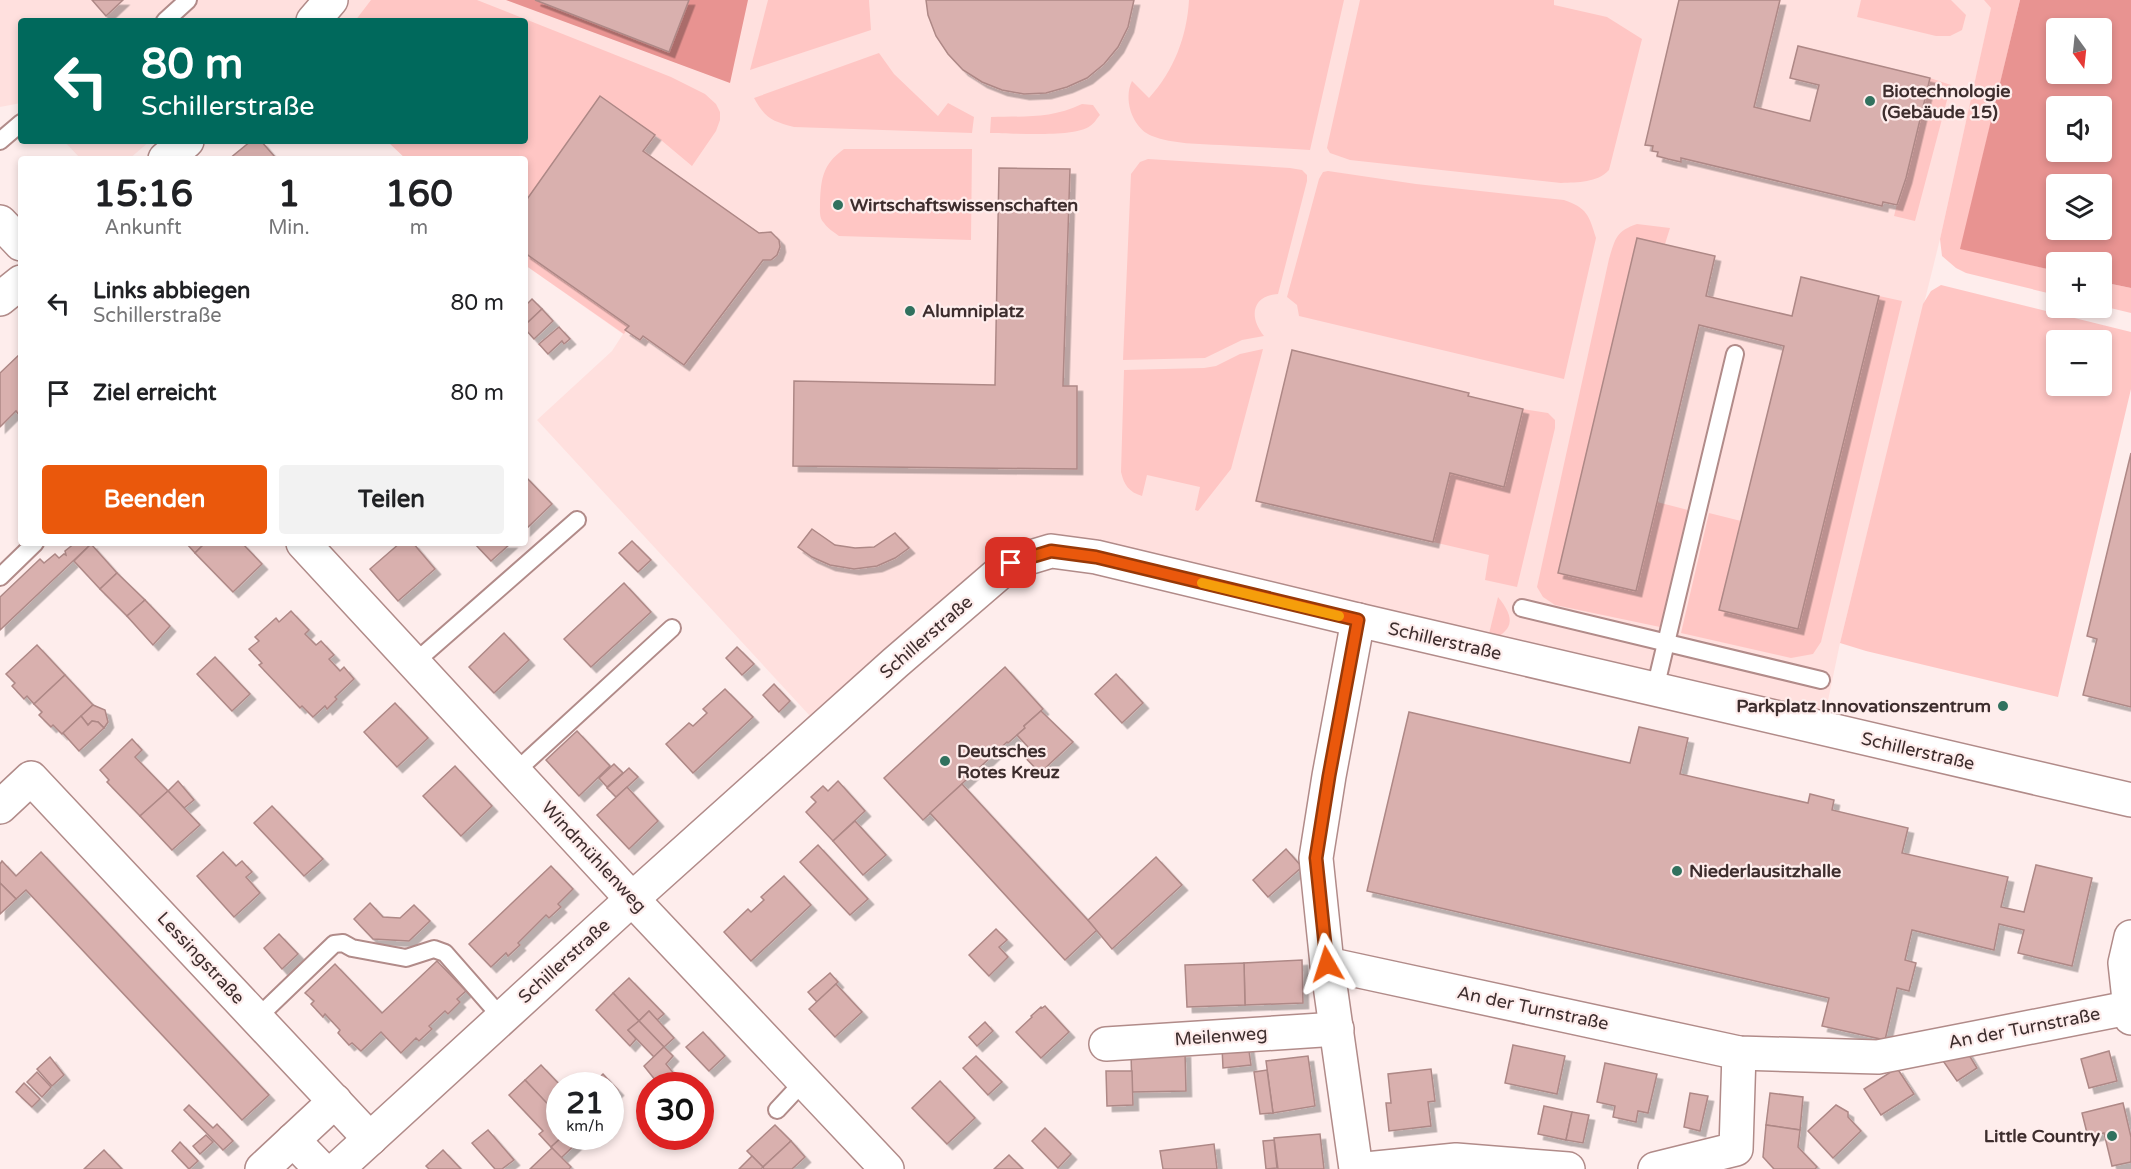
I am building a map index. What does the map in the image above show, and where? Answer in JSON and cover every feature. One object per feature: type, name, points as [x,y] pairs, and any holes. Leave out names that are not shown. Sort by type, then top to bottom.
[{"type":"street","points":[[316,18],[331,0]]},
{"type":"street","points":[[169,156],[183,144]]},
{"type":"street","points":[[0,222],[18,241]]},
{"type":"street","points":[[0,299],[18,284]]},
{"type":"street","name":"Windmühlenweg","points":[[315,547],[414,663],[632,899],[887,1169]]},
{"type":"street","name":"Schillerstraße","points":[[337,1169],[886,671],[1011,563],[1051,551],[1096,557],[2131,800]]},
{"type":"street","points":[[1356,1169],[1327,964],[1316,858],[1358,620]]},
{"type":"street","name":"Lessingstraße","points":[[0,807],[31,778],[370,1138]]},
{"type":"street","points":[[2130,1013],[2125,963],[2131,937]]},
{"type":"street","name":"An der Turnstraße","points":[[1327,964],[1739,1053],[1878,1057],[2130,1013]]},
{"type":"street","name":"Meilenweg","points":[[1106,1044],[1337,1029]]},
{"type":"street","points":[[1655,1169],[1736,1149],[1739,1053]]},
{"type":"street","points":[[262,1169],[335,1101]]},
{"type":"street","points":[[293,1140],[321,1169]]},
{"type":"street","points":[[1366,1169],[1456,1160],[1568,1169]]},
{"type":"lane","points":[[168,18],[188,0]]},
{"type":"lane","points":[[0,141],[18,126]]},
{"type":"lane","points":[[1655,689],[1735,354]]},
{"type":"lane","points":[[414,663],[577,520]]},
{"type":"lane","points":[[0,577],[32,546]]},
{"type":"lane","points":[[1522,608],[1821,680]]},
{"type":"lane","points":[[515,772],[672,628]]},
{"type":"lane","points":[[257,1018],[334,944],[343,943],[352,948],[406,958],[434,949],[445,953],[502,1018]]},
{"type":"lane","points":[[777,1110],[804,1081]]},
{"type":"shaded area","points":[[0,0],[1993,0],[1940,239],[1840,643],[1825,715],[1103,551],[980,571],[810,716],[537,420],[612,351],[623,334],[528,267],[528,156],[403,156],[390,144],[528,144],[528,18],[18,18],[18,104],[0,107]]},
{"type":"shaded area","points":[[371,0],[477,0],[522,18],[357,18]]},
{"type":"shaded area","points":[[506,0],[535,0],[668,52],[689,0],[748,0],[730,83]]},
{"type":"shaded area","points":[[768,0],[869,0],[871,30],[750,70]]},
{"type":"shaded area","points":[[1189,0],[1344,0],[1310,150],[1177,142],[1152,136],[1139,127],[1131,112],[1129,88],[1132,81],[1149,98],[1158,88],[1178,52]]},
{"type":"shaded area","points":[[1360,0],[1554,0],[1554,5],[1607,17],[1642,39],[1609,170],[1593,180],[1561,183],[1350,160],[1330,153],[1327,148]]},
{"type":"shaded area","points":[[1861,0],[1951,0],[1966,15],[1962,30],[1950,36],[1936,36],[1857,17]]},
{"type":"shaded area","points":[[1984,0],[2020,0],[1961,248],[2046,269],[2046,293],[1966,273],[1942,256],[1940,239],[1991,8]]},
{"type":"shaded area","points":[[2020,0],[2131,0],[2131,288],[2112,284],[2112,252],[2046,252],[2046,269],[1960,249]]},
{"type":"shaded area","points":[[528,20],[671,77],[705,94],[716,104],[720,112],[716,131],[692,166],[655,135],[600,96],[528,198],[528,156],[403,156],[390,144],[528,144]]},
{"type":"shaded area","points":[[879,53],[894,74],[938,116],[948,103],[974,117],[972,133],[794,127],[770,118],[754,98]]},
{"type":"shaded area","points":[[1930,78],[1951,85],[1915,221],[1894,216],[1902,184],[1906,178]]},
{"type":"shaded area","points":[[1082,104],[1093,105],[1100,115],[1091,125],[1082,130],[1027,134],[990,133],[991,117],[1048,114]]},
{"type":"shaded area","points":[[67,144],[146,144],[132,156],[78,156]]},
{"type":"shaded area","points":[[844,149],[972,149],[971,240],[839,236],[821,219],[820,195],[827,167]]},
{"type":"shaded area","points":[[1148,159],[1290,168],[1302,170],[1307,175],[1278,294],[1262,299],[1255,309],[1256,322],[1264,336],[1242,340],[1205,358],[1123,360],[1131,174],[1140,162]]},
{"type":"shaded area","points":[[1323,172],[1416,184],[1564,200],[1582,209],[1589,218],[1596,238],[1564,379],[1299,316],[1297,305],[1287,297],[1319,179]]},
{"type":"shaded area","points":[[1637,224],[1670,228],[1665,244],[1637,238],[1636,591],[1657,502],[1688,510],[1660,627],[1555,605],[1543,597],[1537,587],[1609,259],[1620,233]]},
{"type":"shaded area","points":[[528,255],[629,326],[624,334],[528,267]]},
{"type":"shaded area","points":[[2112,284],[2131,288],[2131,313],[2112,308]]},
{"type":"shaded area","points":[[1941,285],[2046,311],[2046,318],[2074,318],[2131,332],[2131,389],[2058,697],[1840,643],[1923,304],[1931,291]]},
{"type":"shaded area","points":[[1879,296],[1902,301],[1821,642],[1813,654],[1791,658],[1681,633],[1709,513],[1741,521],[1719,610],[1798,629]]},
{"type":"shaded area","points":[[1263,349],[1231,469],[1198,511],[1195,510],[1200,487],[1147,475],[1142,496],[1130,490],[1121,472],[1124,370],[1204,368],[1216,366],[1240,354]]},
{"type":"shaded area","points":[[1523,409],[1548,413],[1555,420],[1555,428],[1517,587],[1485,580],[1489,555],[1433,542],[1450,473],[1504,487]]},
{"type":"shaded area","points":[[1498,597],[1508,612],[1509,624],[1503,633],[1487,642]]},
{"type":"building","points":[[92,0],[123,0],[106,16]]},
{"type":"building","points":[[535,0],[689,0],[669,52]]},
{"type":"building","points":[[926,0],[1134,0],[1128,27],[1118,47],[1104,64],[1087,78],[1067,87],[1046,93],[1024,94],[1002,90],[982,82],[963,70],[936,36],[928,15]]},
{"type":"building","name":"Biotechnologie (Gebäude 15)","points":[[1679,0],[1780,0],[1754,107],[1810,121],[1819,85],[1790,78],[1798,46],[1930,78],[1906,178],[1897,205],[1883,202],[1882,206],[1681,158],[1681,162],[1668,159],[1657,156],[1658,152],[1652,151],[1653,146],[1645,145]]},
{"type":"building","points":[[600,96],[655,135],[643,151],[759,233],[771,232],[779,240],[780,247],[777,255],[771,260],[763,260],[684,365],[643,336],[640,340],[625,330],[629,326],[528,255],[528,198]]},
{"type":"building","points":[[247,144],[264,144],[274,156],[233,156]]},
{"type":"building","points":[[999,168],[1070,169],[1063,386],[1077,386],[1077,469],[793,466],[794,381],[995,385]]},
{"type":"building","points":[[1637,238],[1715,256],[1706,296],[1792,316],[1801,277],[1879,296],[1798,629],[1719,610],[1784,346],[1699,325],[1636,591],[1558,573]]},
{"type":"building","points":[[532,299],[542,309],[528,322],[528,303]]},
{"type":"building","points":[[542,309],[553,321],[534,339],[528,332],[528,322]]},
{"type":"building","points":[[559,327],[570,339],[564,344],[562,341],[548,354],[539,344]]},
{"type":"building","points":[[1292,350],[1469,393],[1468,396],[1523,409],[1504,487],[1450,473],[1433,542],[1256,501]]},
{"type":"building","points":[[18,356],[18,414],[16,411],[0,427],[0,373]]},
{"type":"building","points":[[2131,453],[2131,707],[2083,695],[2097,639],[2087,636]]},
{"type":"building","points":[[528,479],[552,504],[528,527]]},
{"type":"building","points":[[812,529],[835,545],[855,548],[874,547],[895,533],[909,548],[895,558],[877,566],[854,569],[830,565],[812,557],[798,547]]},
{"type":"building","points":[[632,541],[651,560],[638,572],[619,553]]},
{"type":"building","points":[[71,546],[89,546],[0,630],[0,597],[40,559],[44,563],[55,554],[59,558],[66,555],[65,551]]},
{"type":"building","points":[[89,546],[93,546],[117,573],[100,589],[74,561]]},
{"type":"building","points":[[189,546],[202,546],[195,553]]},
{"type":"building","points":[[202,546],[245,546],[262,564],[233,592],[195,553]]},
{"type":"building","points":[[397,546],[416,546],[435,569],[398,601],[370,569]]},
{"type":"building","points":[[477,546],[508,546],[491,561]]},
{"type":"building","points":[[117,573],[145,600],[127,616],[100,589]]},
{"type":"building","points":[[624,583],[651,612],[591,667],[564,639]]},
{"type":"building","points":[[145,600],[170,626],[153,645],[127,616]]},
{"type":"building","points":[[291,611],[309,630],[305,634],[316,645],[321,641],[334,655],[329,659],[340,671],[344,667],[354,679],[335,697],[337,699],[327,709],[325,706],[313,717],[302,706],[300,708],[259,665],[262,663],[249,649],[259,641],[255,637],[276,618],[279,622]]},
{"type":"building","points":[[504,633],[529,660],[494,693],[469,667]]},
{"type":"building","points":[[37,645],[65,675],[34,704],[27,696],[24,699],[12,686],[15,683],[6,674]]},
{"type":"building","points":[[737,647],[754,664],[742,675],[726,658]]},
{"type":"building","points":[[215,657],[250,694],[232,711],[197,674]]},
{"type":"building","name":"Deutsches Rotes Kreuz","points":[[1005,667],[1043,709],[923,820],[884,778]]},
{"type":"building","points":[[1116,674],[1143,703],[1122,723],[1095,694]]},
{"type":"building","points":[[65,675],[93,705],[62,734],[39,715],[42,712],[34,704]]},
{"type":"building","points":[[774,684],[790,701],[779,712],[763,695]]},
{"type":"building","points":[[725,689],[753,717],[693,773],[666,744],[689,723],[693,726],[707,713],[703,709]]},
{"type":"building","points":[[395,703],[428,738],[397,767],[364,732]]},
{"type":"building","points":[[93,705],[105,710],[108,722],[104,728],[98,722],[92,721],[88,725],[81,716]]},
{"type":"building","points":[[1041,711],[1073,742],[1040,773],[1021,753],[1028,747],[1017,735]]},
{"type":"building","name":"Niederlausitzhalle","points":[[1409,712],[1630,763],[1639,727],[1688,738],[1680,774],[1808,803],[1810,794],[1834,800],[1832,810],[1908,828],[1902,853],[2008,877],[2001,907],[2024,912],[2036,865],[2092,878],[2072,966],[2018,953],[2024,930],[1999,924],[1994,950],[1912,930],[1905,960],[1916,963],[1909,991],[1897,988],[1885,1040],[1822,1026],[1829,998],[1367,891]]},
{"type":"building","points":[[81,716],[88,725],[92,721],[98,722],[104,728],[79,751],[63,733]]},
{"type":"building","points":[[577,731],[610,766],[579,796],[546,760]]},
{"type":"building","points":[[132,739],[142,750],[135,757],[168,791],[140,816],[107,782],[109,780],[100,770]]},
{"type":"building","points":[[614,764],[623,773],[607,787],[599,778]]},
{"type":"building","points":[[455,766],[492,806],[461,836],[423,796]]},
{"type":"building","points":[[629,768],[638,777],[616,797],[607,788]]},
{"type":"building","points":[[178,781],[194,800],[184,808],[168,791]]},
{"type":"building","points":[[838,781],[865,811],[833,841],[806,812],[816,802],[811,797],[823,786],[828,791]]},
{"type":"building","points":[[962,784],[1097,930],[1065,960],[930,813]]},
{"type":"building","points":[[627,787],[658,821],[629,849],[597,815]]},
{"type":"building","points":[[168,791],[200,825],[172,850],[140,816]]},
{"type":"building","points":[[272,806],[323,859],[304,876],[254,823]]},
{"type":"building","points":[[855,821],[886,855],[863,875],[833,841]]},
{"type":"building","points":[[818,845],[868,899],[850,915],[800,862]]},
{"type":"building","points":[[1286,849],[1302,867],[1268,897],[1253,880]]},
{"type":"building","points":[[41,852],[269,1095],[242,1120],[26,890],[16,899],[0,883],[2,861],[16,876]]},
{"type":"building","points":[[223,852],[236,866],[242,861],[252,872],[246,877],[260,893],[234,917],[197,876]]},
{"type":"building","points":[[1156,857],[1182,885],[1112,949],[1088,920]]},
{"type":"building","points":[[551,866],[573,889],[558,904],[561,907],[549,918],[546,915],[518,943],[520,945],[508,956],[506,953],[491,967],[469,944]]},
{"type":"building","points":[[784,876],[811,905],[751,961],[724,932],[748,909],[751,912],[764,900],[761,897]]},
{"type":"building","points":[[0,883],[16,899],[0,914]]},
{"type":"building","points":[[370,903],[383,917],[400,918],[414,905],[430,921],[409,941],[373,939],[354,919]]},
{"type":"building","points":[[996,929],[1007,940],[999,947],[1008,957],[989,976],[969,955]]},
{"type":"building","points":[[279,934],[298,954],[282,969],[264,948]]},
{"type":"building","points":[[1302,960],[1303,1003],[1245,1005],[1244,963]]},
{"type":"building","points":[[437,961],[466,991],[457,999],[460,1002],[448,1014],[445,1011],[429,1026],[432,1029],[419,1041],[416,1038],[401,1053],[381,1032],[361,1051],[352,1043],[349,1045],[338,1033],[340,1030],[325,1014],[323,1017],[311,1004],[314,1001],[305,993],[335,964],[382,1013]]},
{"type":"building","points":[[1244,963],[1245,1005],[1187,1007],[1185,965]]},
{"type":"building","points":[[830,973],[838,982],[817,1002],[808,992]]},
{"type":"building","points":[[629,978],[664,1014],[657,1020],[649,1011],[639,1021],[613,993]]},
{"type":"building","points":[[836,984],[862,1012],[835,1037],[809,1009]]},
{"type":"building","points":[[613,993],[639,1021],[628,1030],[636,1039],[630,1046],[596,1010]]},
{"type":"building","points":[[1045,1006],[1069,1032],[1041,1058],[1016,1032],[1041,1007]]},
{"type":"building","points":[[649,1011],[674,1038],[664,1047],[639,1021]]},
{"type":"building","points":[[639,1021],[664,1047],[654,1057],[628,1030]]},
{"type":"building","points":[[985,1022],[993,1031],[977,1046],[969,1037]]},
{"type":"building","points":[[703,1032],[725,1056],[709,1071],[686,1047]]},
{"type":"building","points":[[1248,1044],[1251,1065],[1223,1068],[1222,1047]]},
{"type":"building","points":[[1513,1045],[1565,1056],[1557,1094],[1505,1083]]},
{"type":"building","points":[[664,1047],[673,1056],[666,1064],[673,1072],[649,1072],[644,1066]]},
{"type":"building","points":[[1966,1050],[1977,1068],[1957,1081],[1939,1055]]},
{"type":"building","points":[[2109,1051],[2117,1081],[2089,1088],[2081,1059]]},
{"type":"building","points":[[1185,1052],[1186,1091],[1132,1092],[1131,1053]]},
{"type":"building","points":[[976,1056],[1002,1082],[988,1095],[963,1068]]},
{"type":"building","points":[[1308,1056],[1315,1106],[1273,1113],[1266,1061]]},
{"type":"building","points":[[50,1057],[64,1075],[52,1086],[37,1069]]},
{"type":"building","points":[[1605,1063],[1657,1074],[1648,1113],[1638,1111],[1636,1122],[1613,1117],[1615,1106],[1597,1102]]},
{"type":"building","points":[[541,1065],[548,1072],[546,1103],[525,1080]]},
{"type":"building","points":[[1897,1068],[1914,1094],[1881,1115],[1864,1089]]},
{"type":"building","points":[[1431,1069],[1435,1101],[1428,1102],[1431,1126],[1389,1131],[1386,1103],[1391,1103],[1388,1074]]},
{"type":"building","points":[[1267,1070],[1273,1113],[1260,1114],[1254,1072]]},
{"type":"building","points":[[1106,1071],[1132,1071],[1133,1105],[1107,1106]]},
{"type":"building","points":[[37,1072],[51,1087],[42,1097],[27,1082]]},
{"type":"building","points":[[525,1080],[546,1102],[546,1142],[539,1134],[543,1131],[509,1095]]},
{"type":"building","points":[[940,1081],[975,1118],[947,1144],[912,1108]]},
{"type":"building","points":[[24,1083],[40,1099],[32,1107],[16,1092]]},
{"type":"building","points":[[1690,1093],[1708,1096],[1700,1131],[1684,1127]]},
{"type":"building","points":[[1770,1093],[1803,1097],[1800,1130],[1766,1125]]},
{"type":"building","points":[[2123,1103],[2131,1137],[2131,1162],[2112,1166],[2104,1133],[2088,1137],[2082,1113]]},
{"type":"building","points":[[189,1105],[213,1128],[217,1124],[233,1141],[223,1150],[184,1110]]},
{"type":"building","points":[[1836,1105],[1848,1112],[1848,1117],[1861,1131],[1833,1158],[1808,1131]]},
{"type":"building","points":[[1544,1106],[1572,1112],[1566,1140],[1538,1134]]},
{"type":"building","points":[[1572,1112],[1589,1115],[1583,1143],[1566,1140]]},
{"type":"building","points":[[775,1125],[791,1141],[763,1167],[747,1151]]},
{"type":"building","points":[[1766,1125],[1800,1130],[1798,1147],[1817,1167],[1815,1169],[1774,1169],[1763,1157]]},
{"type":"building","points":[[1045,1128],[1071,1154],[1058,1168],[1032,1141]]},
{"type":"building","points":[[488,1130],[514,1160],[502,1169],[495,1169],[472,1143]]},
{"type":"building","points":[[1320,1134],[1324,1169],[1278,1169],[1274,1138]]},
{"type":"building","points":[[206,1135],[213,1142],[200,1154],[193,1146]]},
{"type":"building","points":[[1274,1140],[1277,1168],[1266,1169],[1263,1141]]},
{"type":"building","points":[[791,1141],[805,1157],[792,1169],[764,1169],[763,1167]]},
{"type":"building","points":[[180,1142],[198,1161],[189,1169],[172,1151]]},
{"type":"building","points":[[1214,1144],[1217,1169],[1163,1169],[1160,1151]]},
{"type":"building","points":[[104,1150],[122,1169],[84,1169]]},
{"type":"building","points":[[443,1150],[461,1169],[429,1169],[426,1166]]},
{"type":"building","points":[[550,1150],[554,1150],[571,1167],[569,1169],[530,1169]]},
{"type":"building","points":[[554,1150],[569,1150],[561,1158]]},
{"type":"building","points":[[1009,1155],[1023,1169],[994,1169]]},
{"type":"building","points":[[752,1156],[763,1167],[761,1169],[739,1169]]},
{"type":"slow traffic","points":[[1202,583],[1339,616]]},
{"type":"place","name":"Biotechnologie (Gebäude 15)","points":[[1870,101]]},
{"type":"place","name":"Wirtschaftswissenschaften","points":[[838,205]]},
{"type":"place","name":"Alumniplatz","points":[[910,311]]},
{"type":"place","name":"Parkplatz Innovationszentrum","points":[[2003,706]]},
{"type":"place","name":"Deutsches Rotes Kreuz","points":[[945,761]]},
{"type":"place","name":"Niederlausitzhalle","points":[[1677,871]]},
{"type":"place","name":"Little Country","points":[[2112,1136]]},
{"type":"route","points":[[1011,563],[1051,551],[1096,557],[1358,620],[1316,858],[1327,964]]}]
